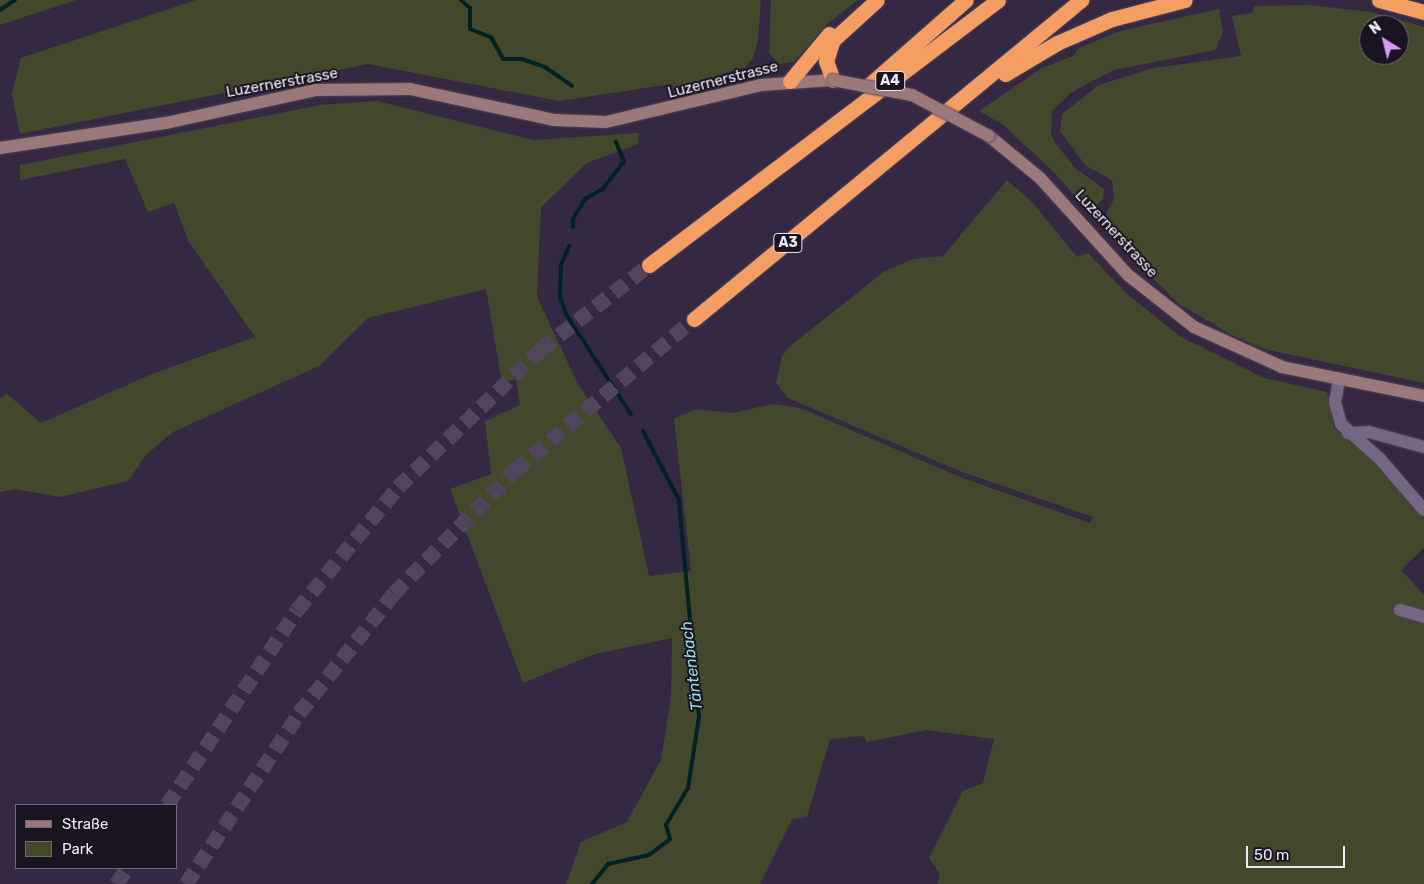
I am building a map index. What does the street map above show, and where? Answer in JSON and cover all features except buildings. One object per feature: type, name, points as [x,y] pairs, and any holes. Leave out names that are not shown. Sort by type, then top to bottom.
[{"type":"highway","points":[[834,80],[827,68],[827,51],[858,16],[877,0]]},
{"type":"highway","points":[[649,265],[782,162],[966,0]]},
{"type":"highway","name":"A4","points":[[782,162],[998,0]]},
{"type":"highway","name":"A3","points":[[694,319],[962,101],[1081,0]]},
{"type":"highway","points":[[962,101],[1080,33],[1140,10],[1185,0]]},
{"type":"highway","points":[[1379,0],[1424,12]]},
{"type":"highway","points":[[790,81],[831,32],[858,16]]},
{"type":"main road","name":"Luzernerstrasse","points":[[0,148],[166,123],[316,90],[410,89],[555,120],[606,122],[790,81],[834,80],[912,95],[989,136],[1040,178],[1128,275],[1187,322],[1246,354],[1339,380],[1424,396]]},
{"type":"street","points":[[1339,380],[1336,415],[1348,433],[1380,459],[1424,510]]},
{"type":"street","points":[[1348,433],[1369,432],[1424,447]]},
{"type":"street","points":[[1400,610],[1424,617]]},
{"type":"green space","points":[[0,0],[76,0],[0,25]]},
{"type":"green space","points":[[196,0],[761,0],[758,40],[753,58],[745,67],[673,89],[672,84],[559,101],[368,64],[20,134],[12,94],[21,58]]},
{"type":"green space","points":[[771,0],[858,0],[827,24],[794,62],[779,64],[769,53]]},
{"type":"green space","points":[[1309,5],[1371,12],[1382,15],[1359,15],[1359,65],[1409,65],[1409,23],[1424,27],[1424,383],[1264,349],[1232,335],[1179,304],[1105,232],[1107,212],[1114,199],[1112,180],[1086,166],[1060,131],[1062,114],[1099,85],[1153,68],[1241,56],[1232,16],[1253,13],[1253,6]]},
{"type":"green space","points":[[1219,9],[1223,32],[1215,50],[1114,70],[1072,92],[1052,111],[1051,135],[1056,144],[1075,168],[1104,189],[1103,199],[1095,207],[1082,205],[1055,173],[1002,124],[979,111],[1042,68],[1073,56],[1079,48],[1120,31]]},
{"type":"green space","points":[[377,101],[533,140],[639,133],[638,144],[587,163],[541,207],[537,297],[578,384],[621,448],[649,576],[691,571],[674,419],[695,409],[732,413],[773,404],[800,408],[960,477],[1090,523],[1093,517],[962,472],[788,398],[776,383],[782,356],[789,347],[885,271],[914,259],[943,256],[1007,180],[1033,203],[1077,257],[1088,253],[1127,294],[1181,337],[1264,378],[1327,392],[1334,428],[1365,452],[1424,518],[1424,548],[1401,570],[1424,595],[1424,884],[937,884],[940,874],[929,858],[963,791],[983,783],[994,739],[926,730],[867,742],[864,736],[830,739],[807,817],[792,819],[760,884],[566,884],[581,842],[627,822],[661,760],[671,698],[672,638],[595,654],[523,683],[450,489],[491,474],[485,421],[520,405],[516,379],[502,383],[486,289],[368,318],[319,366],[173,432],[146,455],[128,481],[60,497],[14,489],[0,492],[0,398],[7,394],[41,423],[152,374],[255,337],[189,242],[174,203],[148,212],[125,159],[20,180],[20,165],[320,105]]},
{"type":"waterway","points":[[0,10],[15,0]]},
{"type":"waterway","name":"Täntenbach","points":[[461,0],[470,8],[470,29],[491,37],[503,59],[522,59],[545,67],[572,86]]},
{"type":"waterway","name":"Täntenbach","points":[[573,227],[573,219],[585,199],[603,189],[624,161],[616,142]]},
{"type":"waterway","name":"Täntenbach","points":[[569,246],[561,265],[560,296],[567,316],[631,414]]},
{"type":"waterway","name":"Täntenbach","points":[[592,884],[608,864],[649,855],[670,839],[666,825],[688,788],[699,717],[679,500],[643,431]]},
{"type":"tunnel","points":[[168,804],[297,610],[398,487],[541,349],[649,265]]},
{"type":"tunnel","points":[[186,884],[299,713],[394,593],[515,470],[694,319]]},
{"type":"tunnel","points":[[116,884],[126,869]]}]
